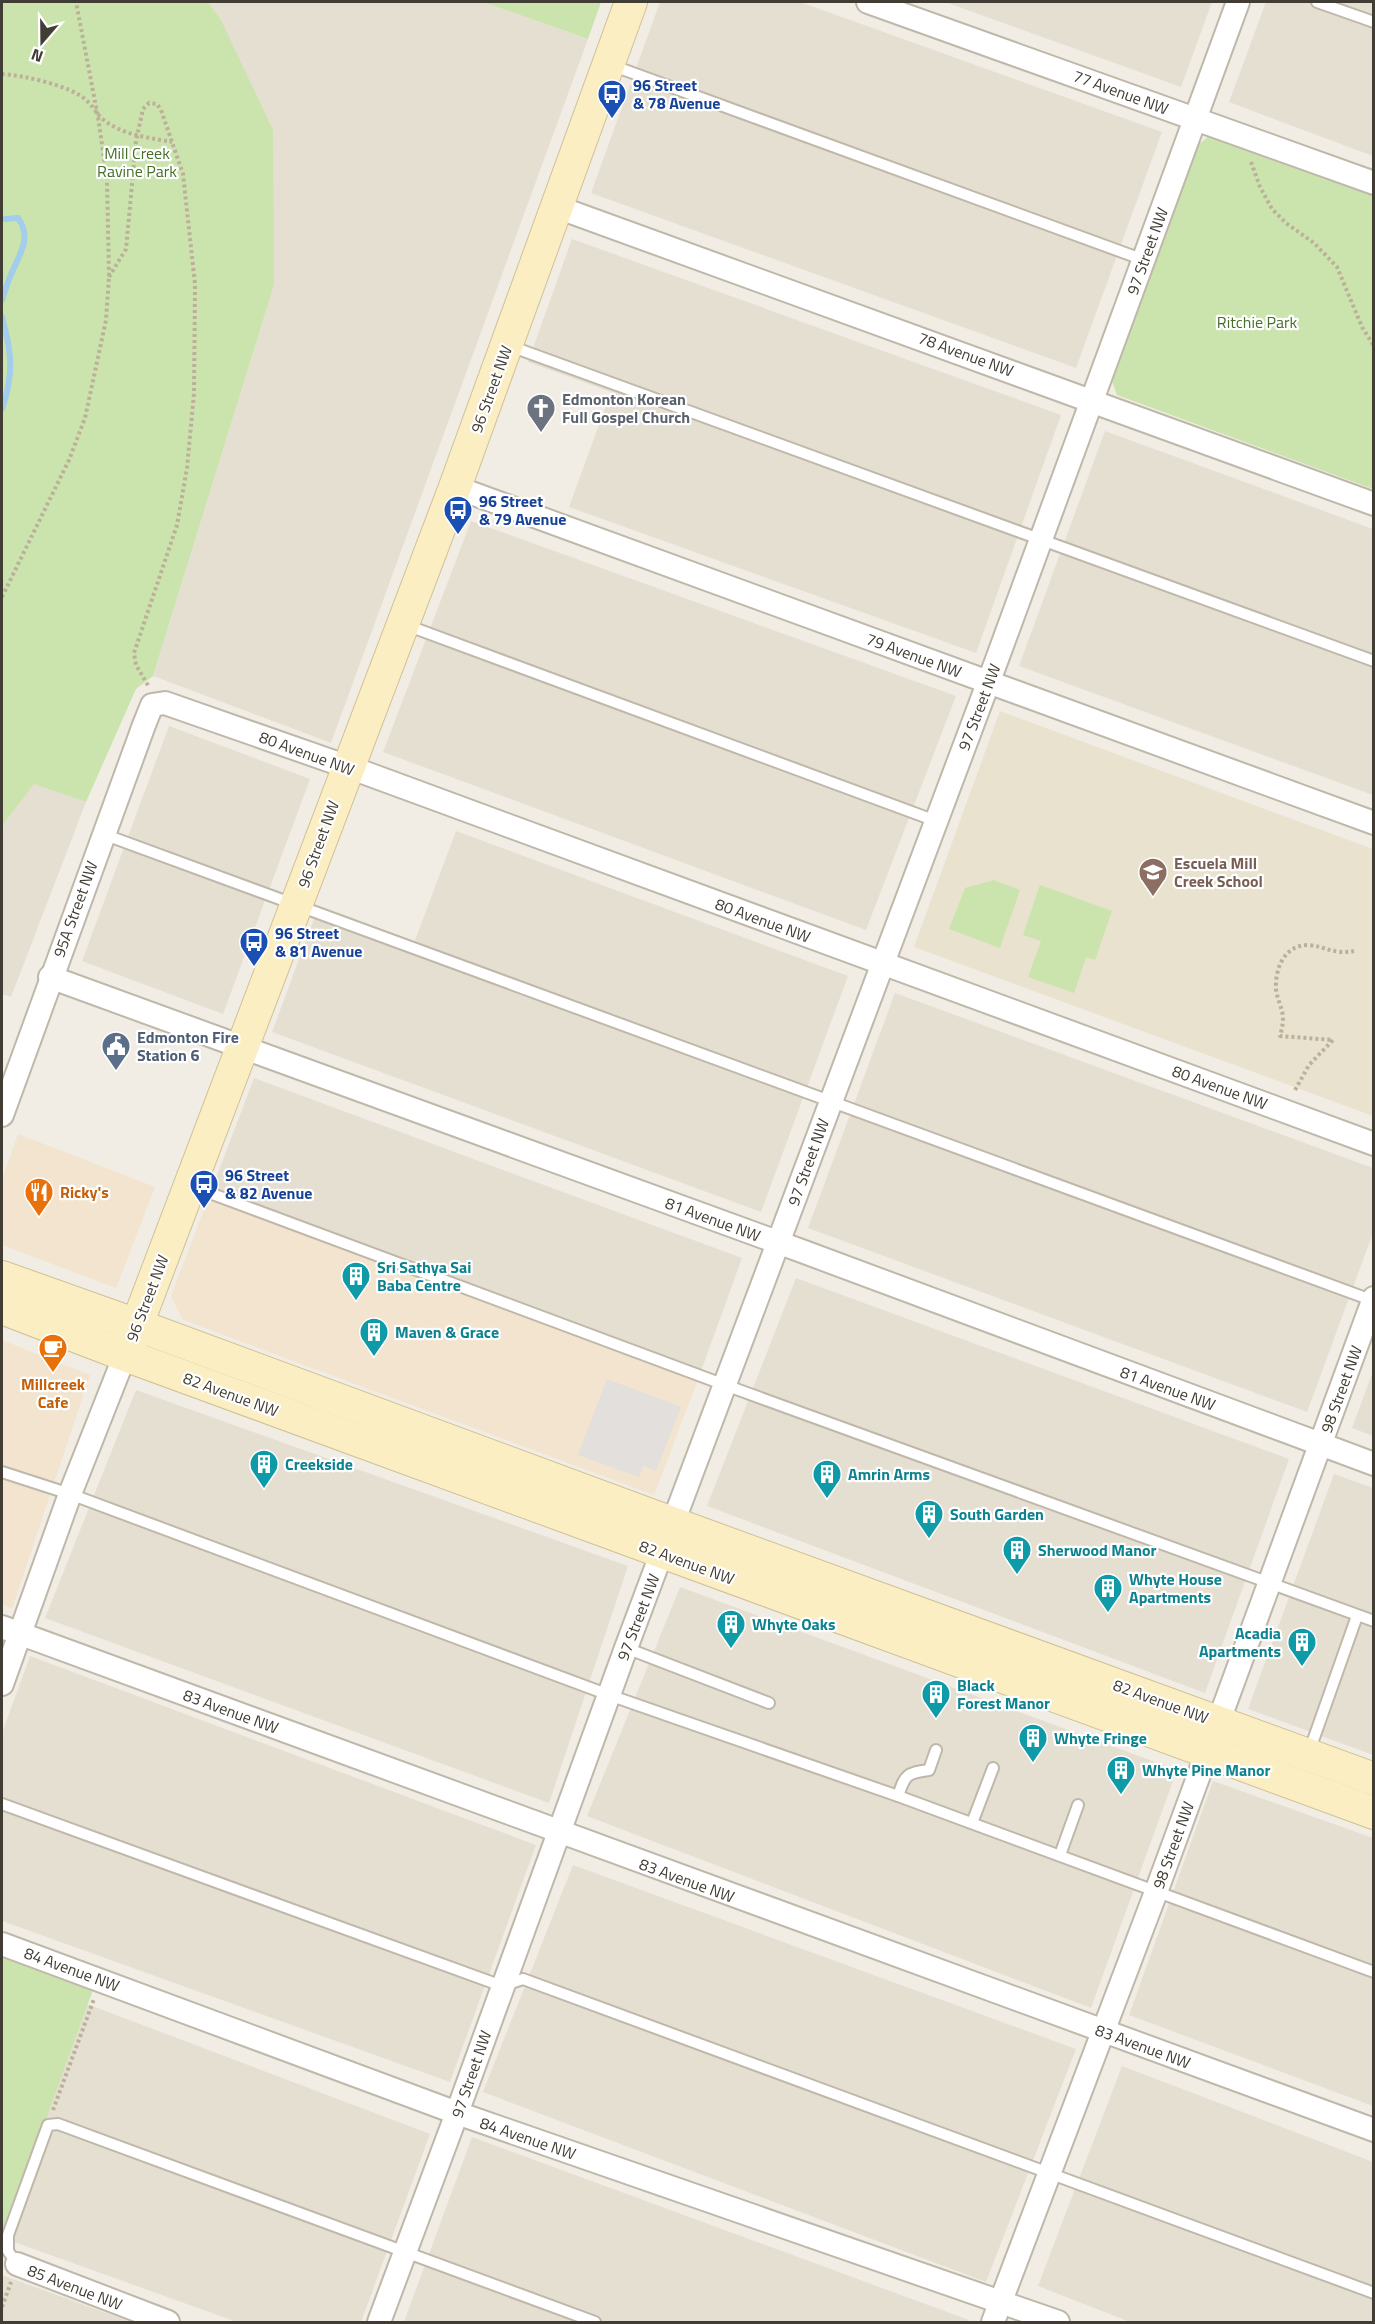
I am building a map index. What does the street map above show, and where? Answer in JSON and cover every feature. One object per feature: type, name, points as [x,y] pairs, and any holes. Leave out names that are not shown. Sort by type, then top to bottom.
[{"type":"main road","name":"96 Street NW","points":[[125,1355],[403,624],[631,2]]},
{"type":"main road","name":"82 Avenue NW","points":[[2,1277],[1374,1779]]},
{"type":"main road","name":"82 Avenue NW","points":[[2,1308],[1374,1813]]},
{"type":"street","name":"77 Avenue NW","points":[[868,2],[1374,183]]},
{"type":"street","name":"97 Street NW","points":[[379,2322],[672,1523],[1042,539],[1238,2]]},
{"type":"street","name":"78 Avenue NW","points":[[557,207],[1374,504]]},
{"type":"street","name":"79 Avenue NW","points":[[454,487],[1374,822]]},
{"type":"street","name":"80 Avenue NW","points":[[152,705],[165,703],[180,707],[1374,1144]]},
{"type":"street","name":"95A Street NW","points":[[2,1115],[50,978],[152,705]]},
{"type":"street","name":"81 Avenue NW","points":[[50,978],[779,1243],[1374,1464]]},
{"type":"street","name":"98 Street NW","points":[[997,2312],[1104,2032],[1373,1300]]},
{"type":"street","name":"96 Street NW","points":[[2,1684],[11,1630],[70,1494],[125,1355]]},
{"type":"street","name":"83 Avenue NW","points":[[11,1630],[558,1833],[1374,2130]]},
{"type":"street","name":"84 Avenue NW","points":[[2,1944],[997,2312],[1058,2322]]},
{"type":"street","name":"85 Avenue NW","points":[[17,2264],[168,2322]]},
{"type":"lane","points":[[1317,2],[1374,22]]},
{"type":"lane","points":[[609,64],[1144,260]]},
{"type":"lane","points":[[507,345],[1374,661]]},
{"type":"lane","points":[[403,624],[936,820]]},
{"type":"lane","points":[[103,834],[1373,1300]]},
{"type":"lane","points":[[190,1186],[725,1385],[1374,1621]]},
{"type":"lane","points":[[2,1472],[70,1494],[609,1695],[898,1796],[1374,1972]]},
{"type":"lane","points":[[1308,1755],[1357,1616]]},
{"type":"lane","points":[[626,1648],[769,1703]]},
{"type":"lane","points":[[898,1796],[904,1778],[913,1772],[929,1770],[936,1750]]},
{"type":"lane","points":[[972,1823],[993,1768]]},
{"type":"lane","points":[[2,1804],[502,1986],[524,1978],[1374,2293]]},
{"type":"lane","points":[[1060,1855],[1078,1805]]},
{"type":"lane","points":[[17,2264],[8,2251],[8,2235],[48,2125],[58,2124],[596,2322]]},
{"type":"path","points":[[2,597],[69,460],[85,418],[106,320],[109,277],[106,179],[98,117],[76,2]]},
{"type":"path","points":[[2,74],[29,77],[67,90],[86,99],[98,117],[124,132],[172,143]]},
{"type":"path","points":[[109,277],[126,249],[137,134],[143,109],[149,103],[156,104],[161,110],[183,174],[195,284],[194,393],[187,468],[177,525],[134,653],[136,664],[150,689],[152,705]]},
{"type":"path","points":[[1251,162],[1260,188],[1272,209],[1314,243],[1337,267],[1362,327],[1374,346]]},
{"type":"path","points":[[1295,1090],[1309,1065],[1333,1040],[1280,1036],[1282,1014],[1276,989],[1281,961],[1294,948],[1308,945],[1342,953],[1354,951]]},
{"type":"path","points":[[48,2125],[101,1980]]},
{"type":"path","points":[[2,2307],[17,2264]]},
{"type":"shaded area","points":[[208,2],[483,2],[588,39],[331,743],[153,676],[274,285],[220,18]]},
{"type":"shaded area","points":[[660,2],[800,2],[1162,132],[1076,368],[591,193]]},
{"type":"shaded area","points":[[945,2],[1212,2],[1181,87]]},
{"type":"shaded area","points":[[1266,2],[1373,2],[1373,156],[1229,102]]},
{"type":"shaded area","points":[[572,239],[1061,415],[976,653],[569,507],[611,392],[528,362]]},
{"type":"shaded area","points":[[1105,431],[1373,529],[1373,795],[1019,666]]},
{"type":"shaded area","points":[[471,521],[956,696],[866,930],[383,752]]},
{"type":"shaded area","name":"Escuela Mill Creek School","points":[[1000,711],[1373,849],[1373,1116],[914,947]]},
{"type":"shaded area","points":[[169,726],[310,779],[223,1014],[82,961]]},
{"type":"shaded area","points":[[34,783],[86,802],[11,997],[2,994],[2,826]]},
{"type":"shaded area","points":[[456,831],[848,976],[761,1212],[272,1032],[318,908],[414,943]]},
{"type":"shaded area","points":[[895,993],[1373,1168],[1373,1233],[1307,1412],[808,1228]]},
{"type":"shaded area","points":[[254,1078],[742,1258],[697,1382],[208,1199]]},
{"type":"shaded area","points":[[18,1134],[155,1187],[116,1288],[2,1245],[2,1180]]},
{"type":"shaded area","points":[[208,1199],[697,1382],[654,1495],[183,1320],[171,1296]]},
{"type":"shaded area","points":[[796,1278],[1289,1459],[1205,1693],[707,1506]]},
{"type":"shaded area","points":[[2,1340],[90,1375],[12,1609],[2,1604]]},
{"type":"shaded area","points":[[1373,1371],[1373,1436],[1352,1428]]},
{"type":"shaded area","points":[[607,1379],[681,1407],[656,1471],[643,1466],[639,1477],[578,1455]]},
{"type":"shaded area","points":[[136,1390],[628,1566],[549,1803],[45,1618]]},
{"type":"shaded area","points":[[1334,1474],[1373,1488],[1373,1755],[1248,1709]]},
{"type":"shaded area","points":[[680,1587],[1177,1770],[1091,2008],[587,1816]]},
{"type":"shaded area","points":[[30,1656],[536,1845],[450,2082],[2,1921],[2,1733]]},
{"type":"shaded area","points":[[1213,1781],[1373,1838],[1373,2106],[1129,2015]]},
{"type":"shaded area","points":[[573,1865],[1076,2049],[986,2282],[483,2092]]},
{"type":"shaded area","points":[[87,2004],[430,2134],[361,2322],[237,2322],[3,2238]]},
{"type":"shaded area","points":[[1122,2066],[1373,2162],[1373,2322],[1130,2322],[1038,2286]]},
{"type":"shaded area","points":[[472,2137],[969,2320],[968,2322],[404,2322]]},
{"type":"shaded area","points":[[2,2275],[131,2322],[2,2322]]},
{"type":"green space","name":"Mill Creek Ravine Park","points":[[2,2],[208,2],[220,18],[273,130],[274,285],[153,676],[136,689],[86,802],[34,784],[2,826]]},
{"type":"green space","points":[[483,2],[601,2],[588,39]]},
{"type":"green space","name":"Ritchie Park","points":[[1209,136],[1373,195],[1373,489],[1117,395],[1112,381],[1198,145]]},
{"type":"green space","points":[[994,880],[1020,890],[1000,948],[949,929],[965,888]]},
{"type":"green space","points":[[1040,885],[1112,911],[1095,960],[1086,957],[1074,993],[1028,977],[1041,941],[1023,935]]},
{"type":"green space","points":[[2,1943],[98,1976],[2,2241]]},
{"type":"waterway","points":[[2,300],[24,239],[24,232],[18,218],[5,219]]},
{"type":"waterway","points":[[2,317],[10,353],[10,374],[2,409]]},
{"type":"place","name":"96 Street & 78 Avenue","points":[[612,120]]},
{"type":"place","name":"Edmonton Korean Full Gospel Church","points":[[541,434]]},
{"type":"place","name":"96 Street & 79 Avenue","points":[[458,536]]},
{"type":"place","name":"Escuela Mill Creek School","points":[[1153,898]]},
{"type":"place","name":"96 Street & 81 Avenue","points":[[254,968]]},
{"type":"place","name":"Edmonton Fire Station 6","points":[[116,1072]]},
{"type":"place","name":"96 Street & 82 Avenue","points":[[204,1210]]},
{"type":"place","name":"Ricky's","points":[[39,1218]]},
{"type":"place","name":"Sri Sathya Sai Baba Centre","points":[[356,1302]]},
{"type":"place","name":"Maven & Grace","points":[[374,1358]]},
{"type":"place","name":"Millcreek Cafe","points":[[53,1374]]},
{"type":"place","name":"Creekside","points":[[264,1490]]},
{"type":"place","name":"Amrin Arms","points":[[827,1500]]},
{"type":"place","name":"South Garden","points":[[929,1540]]},
{"type":"place","name":"Sherwood Manor","points":[[1017,1576]]},
{"type":"place","name":"Whyte House Apartments","points":[[1108,1614]]},
{"type":"place","name":"Whyte Oaks","points":[[731,1650]]},
{"type":"place","name":"Acadia Apartments","points":[[1302,1668]]},
{"type":"place","name":"Black Forest Manor","points":[[936,1720]]},
{"type":"place","name":"Whyte Fringe","points":[[1033,1764]]},
{"type":"place","name":"Whyte Pine Manor","points":[[1121,1796]]}]
